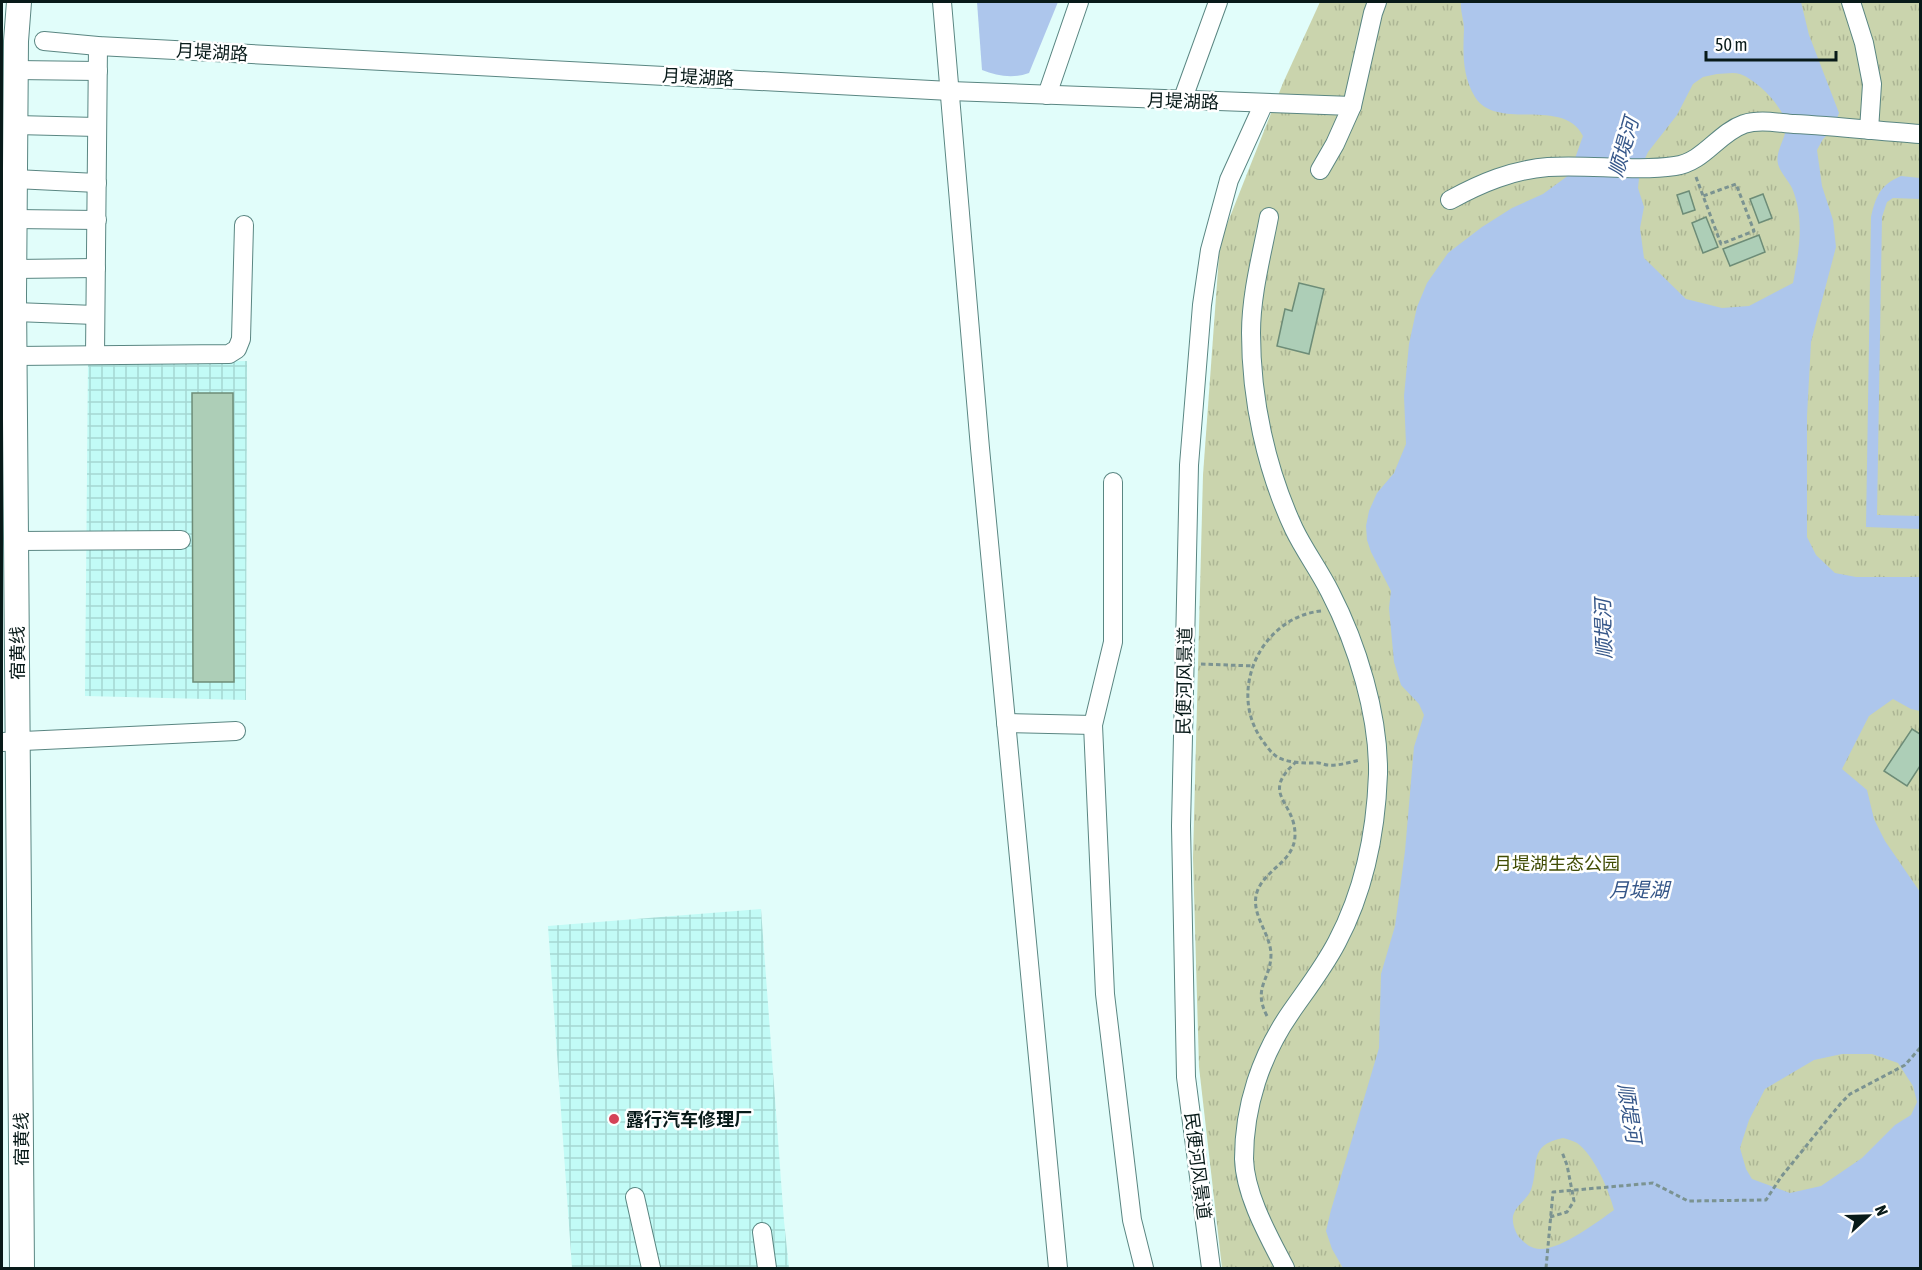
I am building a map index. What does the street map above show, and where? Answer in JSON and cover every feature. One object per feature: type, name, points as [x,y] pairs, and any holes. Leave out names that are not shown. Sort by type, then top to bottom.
[{"type":"main road","name":"宿黄线","points":[[19,2],[15,179],[17,541],[10,742],[22,1269]]},
{"type":"street","points":[[942,2],[980,448],[1058,1269]]},
{"type":"street","points":[[1047,95],[1079,2]]},
{"type":"street","points":[[1182,101],[1218,2]]},
{"type":"street","points":[[1320,170],[1352,106],[1372,13],[1377,2]]},
{"type":"street","points":[[1851,2],[1864,43],[1872,84],[1860,129]]},
{"type":"street","name":"月堤湖路","points":[[44,41],[98,46],[950,91],[1352,106]]},
{"type":"street","points":[[95,355],[98,46]]},
{"type":"street","points":[[16,70],[98,71]]},
{"type":"street","name":"民便河风景道","points":[[1211,1269],[1186,1077],[1181,826],[1189,465],[1202,305],[1210,250],[1229,180],[1264,103]]},
{"type":"street","points":[[1450,200],[1500,177],[1515,172],[1548,167],[1654,168],[1678,166],[1704,154],[1732,130],[1745,124],[1761,122],[1920,134]]},
{"type":"street","points":[[16,125],[97,127]]},
{"type":"street","points":[[15,179],[97,183]]},
{"type":"street","points":[[1269,217],[1258,272],[1251,330],[1254,388],[1266,450],[1294,529],[1338,609],[1348,632],[1363,677],[1376,733],[1377,756],[1374,821],[1360,890],[1338,940],[1277,1035],[1256,1079],[1248,1108],[1244,1161],[1252,1198],[1285,1269]]},
{"type":"street","points":[[15,219],[96,220]]},
{"type":"street","points":[[15,356],[229,354],[237,349],[241,339],[244,225]]},
{"type":"street","points":[[15,269],[96,268]]},
{"type":"street","points":[[15,312],[95,315]]},
{"type":"street","points":[[1113,482],[1113,642],[1093,725],[1105,994],[1132,1220],[1144,1269]]},
{"type":"street","points":[[17,541],[182,540]]},
{"type":"street","points":[[1006,723],[1093,725]]},
{"type":"street","points":[[10,742],[236,731]]},
{"type":"street","points":[[635,1197],[651,1269]]},
{"type":"street","points":[[762,1232],[767,1269]]},
{"type":"path","points":[[1690,162],[1721,244],[1754,231],[1736,184],[1703,196]]},
{"type":"path","points":[[1338,609],[1304,615],[1279,627],[1263,645],[1250,678],[1249,713],[1256,730],[1277,757],[1296,762],[1338,765],[1377,756]]},
{"type":"path","points":[[1185,666],[1212,663],[1254,666]]},
{"type":"path","points":[[1277,1035],[1264,1011],[1261,997],[1271,954],[1266,933],[1256,909],[1256,895],[1260,885],[1294,847],[1295,832],[1292,819],[1279,790],[1280,780],[1296,762]]},
{"type":"path","points":[[1546,1269],[1553,1192],[1653,1183],[1688,1201],[1766,1200],[1850,1094],[1905,1065],[1920,1048]]},
{"type":"path","points":[[1550,1217],[1567,1212],[1574,1201],[1568,1165],[1562,1152]]},
{"type":"shaded area","points":[[247,361],[246,700],[85,696],[88,363]]},
{"type":"shaded area","points":[[761,909],[789,1268],[572,1268],[548,926]]},
{"type":"green space","name":"月堤湖生态公园","points":[[1320,2],[1920,2],[1920,1268],[1222,1268],[1199,1067],[1193,858],[1203,475],[1220,242],[1283,83]]},
{"type":"water","points":[[977,2],[1058,2],[1029,73],[1005,76],[982,70]]},
{"type":"water","name":"月堤湖","points":[[1461,2],[1801,2],[1809,35],[1839,113],[1833,129],[1823,139],[1817,150],[1822,186],[1833,220],[1836,247],[1811,342],[1807,416],[1807,537],[1816,555],[1835,573],[1856,577],[1920,577],[1920,711],[1911,709],[1893,699],[1869,716],[1842,769],[1867,790],[1874,819],[1885,841],[1920,892],[1920,1268],[1343,1268],[1332,1249],[1326,1231],[1379,1048],[1381,974],[1395,926],[1405,851],[1414,747],[1424,715],[1419,704],[1401,685],[1394,662],[1389,608],[1391,591],[1367,540],[1366,526],[1369,511],[1377,493],[1394,473],[1406,444],[1404,396],[1409,344],[1417,307],[1427,283],[1448,253],[1482,227],[1512,208],[1543,194],[1569,175],[1583,136],[1574,124],[1561,118],[1498,112],[1485,107],[1475,97],[1466,72]],"holes":[[[1737,73],[1747,77],[1770,96],[1782,112],[1786,128],[1777,159],[1780,170],[1792,188],[1800,223],[1793,283],[1749,306],[1722,308],[1686,299],[1644,258],[1640,228],[1644,207],[1638,188],[1640,169],[1648,152],[1677,115],[1693,84],[1703,77]],[[1842,1054],[1872,1054],[1898,1063],[1913,1086],[1917,1102],[1911,1115],[1895,1125],[1862,1158],[1821,1186],[1790,1193],[1752,1179],[1746,1169],[1740,1148],[1749,1120],[1765,1089],[1814,1060]],[[1565,1138],[1577,1143],[1583,1149],[1600,1174],[1614,1210],[1564,1242],[1553,1247],[1534,1248],[1526,1244],[1518,1235],[1513,1224],[1513,1216],[1531,1190],[1539,1151],[1552,1141]]]},
{"type":"water","points":[[1901,176],[1920,178],[1920,199],[1893,198],[1887,202],[1882,217],[1877,515],[1920,516],[1920,529],[1866,527],[1871,217],[1880,192],[1888,183]]},
{"type":"building","points":[[1689,191],[1695,210],[1683,214],[1677,195]]},
{"type":"building","points":[[1763,194],[1772,218],[1759,223],[1750,199]]},
{"type":"building","points":[[1706,217],[1718,247],[1703,253],[1692,223]]},
{"type":"building","points":[[1759,235],[1765,252],[1730,266],[1723,249]]},
{"type":"building","points":[[1299,283],[1324,289],[1309,354],[1277,346],[1285,309],[1292,311]]},
{"type":"building","points":[[192,393],[233,393],[234,682],[193,682]]},
{"type":"building","points":[[1912,729],[1920,734],[1920,766],[1907,786],[1884,771]]},
{"type":"place","name":"露行汽车修理厂","points":[[614,1119]]},
{"type":"water label","name":"顺堤河","points":[[1623,147]]},
{"type":"water label","name":"顺堤河","points":[[1603,629]]},
{"type":"water label","name":"顺堤河","points":[[1630,1113]]}]
